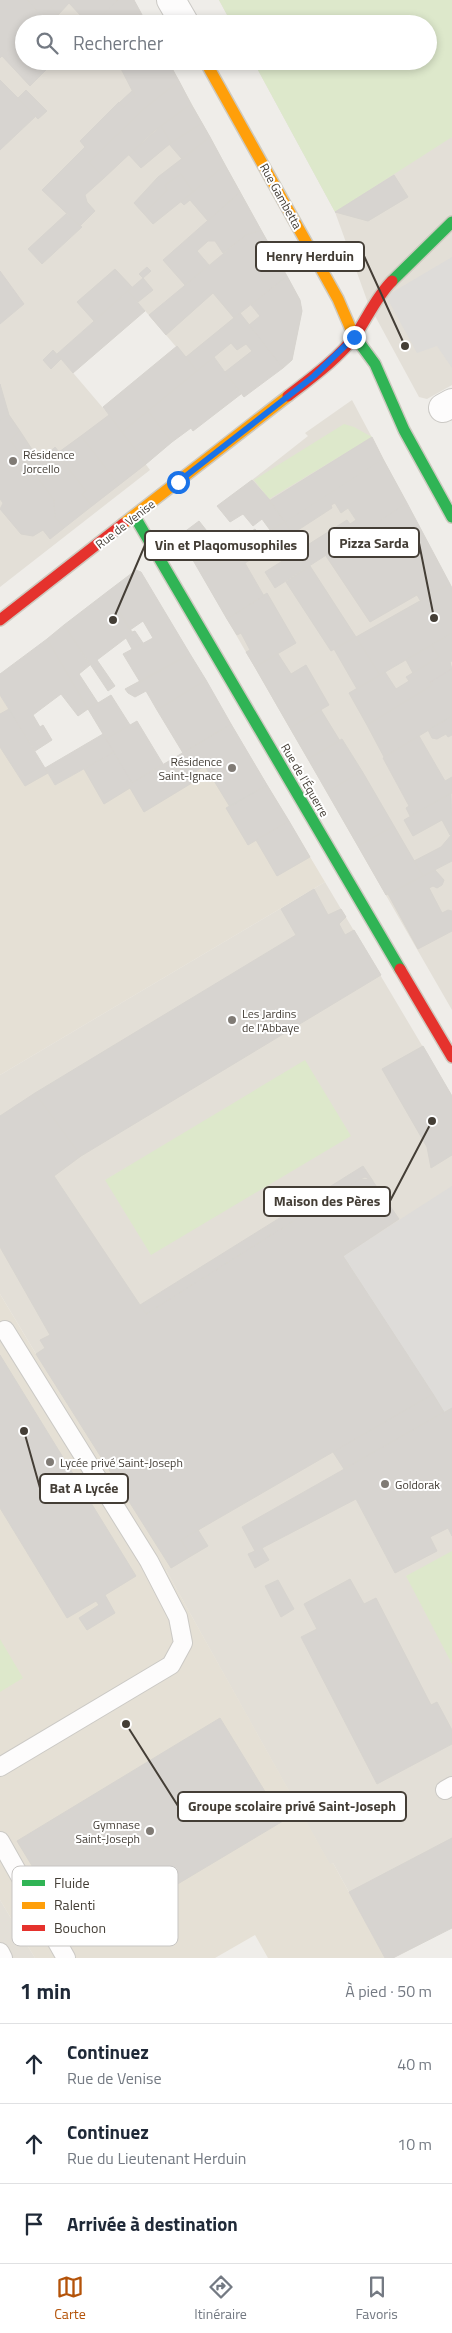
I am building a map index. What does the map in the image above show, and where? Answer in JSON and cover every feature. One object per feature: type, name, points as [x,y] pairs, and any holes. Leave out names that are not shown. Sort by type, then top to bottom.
[{"type":"street","points":[[171,0],[180,15]]},
{"type":"street","name":"Rue Gambetta","points":[[211,70],[338,299],[354,337],[375,364],[404,430],[452,517]]},
{"type":"street","name":"Rue de Venise","points":[[3,610],[135,517],[314,376],[354,337],[380,293],[452,222]]},
{"type":"street","name":"Rue de l'Équerre","points":[[135,517],[452,1057]]},
{"type":"lane","points":[[0,1767],[171,1665],[183,1643],[178,1617],[149,1561],[5,1330]]},
{"type":"lane","points":[[0,1841],[14,1866]]},
{"type":"lane","points":[[59,1946],[66,1958]]},
{"type":"lane","points":[[0,1952],[3,1958]]},
{"type":"shaded area","points":[[0,0],[134,0],[142,15],[15,15],[15,70],[173,70],[300,300],[302,311],[292,360],[244,397],[214,357],[197,371],[128,291],[57,354],[109,415],[150,470],[0,587]]},
{"type":"shaded area","points":[[219,0],[452,0],[452,385],[427,399],[419,397],[368,303],[335,212],[258,70],[437,70],[437,15],[227,15]]},
{"type":"shaded area","points":[[452,257],[452,368],[437,346],[417,353],[386,296]]},
{"type":"shaded area","points":[[352,400],[452,588],[452,1010],[201,574],[284,522],[252,480],[308,436],[305,433]]},
{"type":"shaded area","points":[[0,695],[55,785],[114,752],[132,783],[231,724],[325,882],[0,1075]]},
{"type":"shaded area","name":"Les Jardins de l'Abbaye","points":[[325,882],[452,1096],[452,1927],[393,1958],[385,1958],[333,1863],[330,1865],[166,1570],[0,1294],[0,1075]]},
{"type":"shaded area","points":[[452,1186],[452,1408],[444,1412],[343,1256]]},
{"type":"shaded area","points":[[0,1294],[171,1567],[166,1570],[330,1864],[333,1863],[385,1958],[268,1958],[255,1935],[215,1958],[35,1958],[28,1946],[178,1946],[178,1866],[12,1866],[12,1920],[0,1900]]},
{"type":"shaded area","points":[[0,1900],[12,1920],[12,1946],[28,1946],[35,1958],[0,1958]]},
{"type":"green space","points":[[219,0],[452,0],[452,137],[335,212],[258,70],[437,70],[437,15],[227,15]]},
{"type":"green space","points":[[344,424],[372,437],[269,499],[254,480]]},
{"type":"green space","points":[[305,1060],[351,1136],[151,1255],[105,1180]]},
{"type":"green space","points":[[452,1551],[452,1664],[406,1576]]},
{"type":"green space","points":[[0,1639],[23,1678],[0,1692]]},
{"type":"building","points":[[0,0],[28,0],[41,15],[15,15],[15,43],[0,58]]},
{"type":"building","points":[[28,0],[58,0],[43,15]]},
{"type":"building","points":[[58,0],[118,0],[102,15],[80,15],[69,3],[58,15],[51,7]]},
{"type":"building","points":[[118,0],[134,0],[142,15],[102,15]]},
{"type":"building","points":[[51,7],[58,15],[43,15]]},
{"type":"building","points":[[15,43],[15,70],[2,56]]},
{"type":"building","points":[[15,70],[46,70],[30,86]]},
{"type":"building","points":[[122,70],[173,70],[179,81],[145,108],[89,162],[104,178],[85,195],[87,202],[95,211],[80,226],[42,190],[85,147],[80,141],[119,102],[124,107],[135,96]]},
{"type":"building","points":[[0,80],[36,116],[0,150]]},
{"type":"building","points":[[179,81],[191,104],[154,131],[104,178],[89,162],[145,108]]},
{"type":"building","points":[[26,90],[47,111],[38,119],[18,98]]},
{"type":"building","points":[[133,90],[135,96],[124,107],[119,103]]},
{"type":"building","points":[[191,104],[202,123],[171,143],[161,126]]},
{"type":"building","points":[[202,123],[210,137],[182,159],[169,144]]},
{"type":"building","points":[[161,126],[171,143],[141,168],[129,155]]},
{"type":"building","points":[[210,137],[225,165],[193,192],[181,174],[165,185],[167,190],[144,214],[134,203],[158,177]]},
{"type":"building","points":[[225,165],[240,192],[208,221],[190,200],[184,205],[181,202]]},
{"type":"building","points":[[181,174],[193,192],[153,224],[144,214],[167,190],[165,185]]},
{"type":"building","points":[[394,175],[408,197],[368,221],[335,212]]},
{"type":"building","points":[[240,192],[261,230],[246,235],[223,253],[215,241],[208,241],[197,251],[209,265],[185,285],[163,260]]},
{"type":"building","points":[[66,214],[82,227],[42,264],[28,249]]},
{"type":"building","points":[[261,230],[287,276],[234,318],[213,293],[166,335],[149,315],[246,235]]},
{"type":"building","points":[[147,267],[151,271],[143,278],[139,274]]},
{"type":"building","points":[[115,269],[132,287],[94,321],[77,302]]},
{"type":"building","points":[[0,271],[24,304],[0,324]]},
{"type":"building","points":[[287,276],[300,300],[302,311],[292,360],[283,368],[249,325],[260,316],[251,305]]},
{"type":"building","points":[[143,278],[153,290],[138,302],[128,291]]},
{"type":"building","points":[[128,291],[145,311],[73,373],[57,354]]},
{"type":"building","points":[[240,313],[283,368],[244,397],[225,372],[252,351],[246,344],[237,350],[231,343],[197,371],[186,357]]},
{"type":"building","points":[[177,346],[197,371],[122,432],[103,407]]},
{"type":"building","points":[[53,350],[61,359],[51,369],[43,360]]},
{"type":"building","points":[[214,357],[241,394],[193,431],[191,428],[172,442],[148,411]]},
{"type":"building","points":[[0,384],[9,415],[0,420]]},
{"type":"building","points":[[148,411],[172,442],[146,464],[122,432]]},
{"type":"building","name":"Résidence Jorcello","points":[[9,415],[20,431],[10,440],[54,500],[55,517],[64,528],[50,539],[43,530],[33,536],[21,534],[0,509],[3,503],[0,499],[0,420]]},
{"type":"building","points":[[109,415],[146,464],[119,485],[81,436]]},
{"type":"building","points":[[20,431],[39,460],[53,449],[86,491],[82,494],[92,506],[64,528],[55,517],[54,500],[10,440]]},
{"type":"building","points":[[81,436],[119,485],[92,506],[82,494],[86,491],[53,449],[55,447],[59,452]]},
{"type":"building","points":[[372,437],[383,459],[285,522],[269,501]]},
{"type":"building","points":[[383,459],[407,503],[275,588],[265,572],[347,520],[350,524],[356,520],[348,508],[341,513],[335,503],[331,505],[332,508],[292,534],[285,522]]},
{"type":"building","points":[[252,480],[269,499],[285,522],[270,530],[262,519],[253,526],[243,514],[230,522],[217,506]]},
{"type":"building","points":[[407,503],[450,584],[420,600],[417,595],[370,622],[326,556]]},
{"type":"building","points":[[199,521],[218,545],[240,530],[249,545],[201,574],[179,536]]},
{"type":"building","points":[[285,522],[292,534],[270,548],[261,536]]},
{"type":"building","points":[[255,529],[261,536],[252,542],[247,534]]},
{"type":"building","points":[[261,536],[270,548],[245,563],[238,551]]},
{"type":"building","points":[[238,551],[264,596],[227,619],[201,574]]},
{"type":"building","points":[[310,566],[356,637],[331,651],[286,582]]},
{"type":"building","points":[[136,570],[141,572],[190,654],[140,682],[123,654],[153,638],[143,621],[130,630],[107,592]]},
{"type":"building","points":[[450,584],[452,588],[452,633],[380,675],[356,637]]},
{"type":"building","points":[[107,592],[132,632],[135,631],[143,643],[132,649],[126,638],[97,660],[115,686],[108,691],[64,625]]},
{"type":"building","points":[[267,593],[296,643],[255,667],[246,652],[250,650],[241,633],[237,635],[227,619]]},
{"type":"building","points":[[64,625],[90,665],[79,674],[98,703],[88,709],[47,639]]},
{"type":"building","points":[[452,633],[452,661],[450,662],[452,669],[430,682],[432,685],[367,725],[349,693],[385,672],[396,689],[409,681],[406,677],[439,657],[432,645]]},
{"type":"building","points":[[356,637],[380,675],[357,689],[334,649]]},
{"type":"building","points":[[47,639],[88,709],[78,716],[61,694],[33,715],[40,727],[43,725],[52,740],[35,751],[0,695],[0,674]]},
{"type":"building","points":[[432,645],[439,657],[413,673],[406,660]]},
{"type":"building","points":[[190,654],[206,680],[157,710],[146,691],[135,697],[125,689]]},
{"type":"building","points":[[278,654],[291,674],[306,665],[329,705],[290,728],[255,667]]},
{"type":"building","points":[[452,669],[452,716],[384,757],[367,725],[432,685],[430,682]]},
{"type":"building","points":[[206,680],[231,724],[183,753],[157,710]]},
{"type":"building","points":[[111,695],[130,725],[106,739],[88,709]]},
{"type":"building","points":[[9,709],[48,773],[25,786],[0,747],[0,714]]},
{"type":"building","points":[[321,710],[340,741],[308,759],[290,728]]},
{"type":"building","points":[[452,716],[452,735],[448,737],[446,734],[437,739],[432,738],[428,730]]},
{"type":"building","points":[[137,721],[163,764],[132,783],[106,739]]},
{"type":"building","name":"Résidence Saint-Ignace","points":[[231,724],[267,785],[230,807],[205,766],[196,771],[200,778],[144,812],[130,788],[104,804],[84,769],[114,752],[132,783]]},
{"type":"building","points":[[103,734],[114,752],[55,785],[45,768]]},
{"type":"building","points":[[419,736],[445,781],[452,777],[452,793],[410,816],[406,808],[409,806],[383,758]]},
{"type":"building","points":[[342,739],[362,771],[327,792],[308,759]]},
{"type":"building","points":[[362,771],[394,826],[358,846],[327,792]]},
{"type":"building","points":[[267,785],[289,821],[248,845],[226,808]]},
{"type":"building","points":[[451,793],[452,834],[450,835],[442,820],[413,836],[404,820]]},
{"type":"building","points":[[289,821],[310,857],[277,876],[256,840]]},
{"type":"building","points":[[394,826],[423,876],[386,895],[358,846]]},
{"type":"building","points":[[452,834],[452,861],[423,876],[414,861],[441,847]]},
{"type":"building","points":[[435,870],[444,880],[442,885],[437,888],[433,886],[429,888],[442,913],[448,910],[452,911],[452,931],[418,949],[388,894]]},
{"type":"building","name":"Les Jardins de l'Abbaye","points":[[314,889],[328,915],[341,909],[346,917],[339,924],[345,935],[354,930],[381,975],[81,1156],[35,1093],[296,935],[281,909]]},
{"type":"building","points":[[423,1046],[452,1096],[452,1155],[431,1168],[427,1147],[382,1069]]},
{"type":"building","points":[[35,1093],[81,1156],[54,1176],[146,1314],[360,1179],[372,1180],[399,1219],[343,1256],[433,1394],[181,1540],[191,1556],[171,1568],[36,1354],[45,1348],[40,1340],[50,1335],[0,1247],[0,1116]]},
{"type":"building","points":[[363,1166],[373,1181],[365,1177],[360,1179],[146,1314],[140,1305]]},
{"type":"building","points":[[0,1355],[136,1576],[105,1595],[115,1613],[87,1630],[79,1618],[99,1605],[96,1601],[67,1618],[0,1508]]},
{"type":"building","points":[[433,1394],[444,1412],[344,1469],[333,1452]]},
{"type":"building","name":"Goldorak","points":[[452,1408],[452,1536],[448,1528],[430,1537],[437,1551],[395,1573],[356,1499],[262,1548],[269,1560],[255,1568],[248,1554],[255,1551],[242,1527]]},
{"type":"building","points":[[198,1530],[208,1546],[191,1556],[181,1540]]},
{"type":"building","points":[[350,1579],[364,1604],[376,1598],[431,1705],[437,1702],[452,1730],[452,1744],[377,1784],[301,1637],[317,1629],[304,1604]]},
{"type":"building","points":[[278,1580],[294,1609],[281,1617],[265,1586]]},
{"type":"building","name":"Gymnase Saint-Joseph","points":[[220,1718],[283,1821],[178,1884],[178,1866],[32,1866],[17,1841]]},
{"type":"building","points":[[452,1838],[452,1928],[393,1958],[385,1958],[349,1892]]},
{"type":"traffic: fast","points":[[392,281],[452,222]]},
{"type":"traffic: fast","points":[[353,334],[375,364],[404,430],[452,517]]},
{"type":"traffic: fast","points":[[135,517],[400,969]]},
{"type":"traffic: slow","points":[[210,70],[338,299],[353,334]]},
{"type":"traffic: slow","points":[[123,524],[288,396]]},
{"type":"traffic: jam","points":[[288,396],[341,352],[355,336],[372,307],[392,281]]},
{"type":"traffic: jam","points":[[0,620],[123,524]]},
{"type":"traffic: jam","points":[[400,969],[452,1057]]},
{"type":"place","name":"Henry Herduin","points":[[405,346]]},
{"type":"place","name":"Résidence Jorcello","points":[[13,461]]},
{"type":"place","name":"Pizza Sarda","points":[[434,618]]},
{"type":"place","name":"Vin et Plaqomusophiles","points":[[113,620]]},
{"type":"place","name":"Résidence Saint-Ignace","points":[[232,768]]},
{"type":"place","name":"Les Jardins de l'Abbaye","points":[[232,1020]]},
{"type":"place","name":"Maison des Pères","points":[[432,1121]]},
{"type":"place","name":"Bat A Lycée","points":[[24,1431]]},
{"type":"place","name":"Lycée privé Saint-Joseph","points":[[50,1462]]},
{"type":"place","name":"Goldorak","points":[[385,1484]]},
{"type":"place","name":"Groupe scolaire privé Saint-Joseph","points":[[126,1724]]},
{"type":"place","name":"Gymnase Saint-Joseph","points":[[150,1831]]},
{"type":"route","points":[[178,482],[314,376],[354,337]]}]
